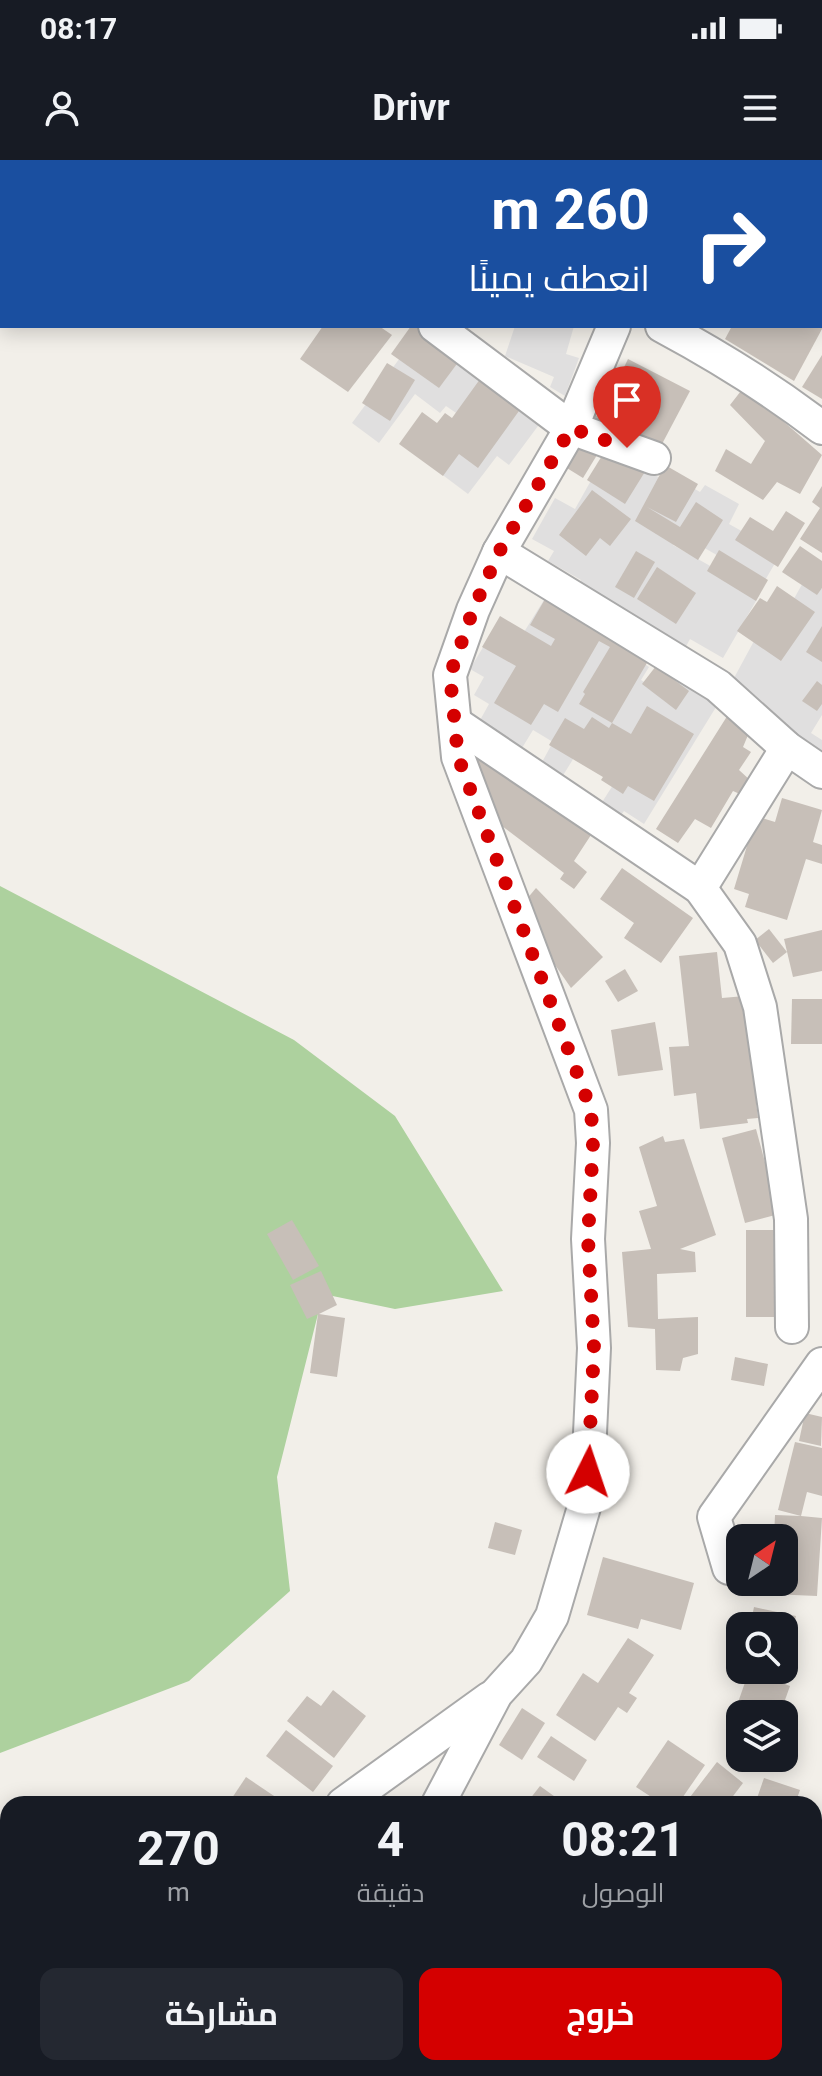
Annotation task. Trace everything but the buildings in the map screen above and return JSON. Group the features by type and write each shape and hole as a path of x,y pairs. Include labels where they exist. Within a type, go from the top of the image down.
{"street":[{"path":"438,328 571,428 654,458"},
{"path":"354,1796 496,1694 526,1661 552,1616 587,1497 594,1348 588,1239 593,1143 591,1110 458,757 450,675 473,610 499,552 571,428 613,328"},
{"path":"666,328 717,355 822,428"},
{"path":"499,552 718,686 787,748 822,772"},
{"path":"455,723 700,888 740,944 760,1007 791,1219 792,1327"},
{"path":"700,888 787,748"},
{"path":"726,1558 714,1517 822,1364"},
{"path":"442,1796 496,1694"}],"shaded area":[{"path":"422,328 541,422 509,465 497,456 468,494 428,464 462,417 446,406 440,413 415,394 379,443 352,423"},
{"path":"514,328 573,328 566,354 579,358 565,396 550,387 554,377 505,356"},
{"path":"602,461 644,469 660,478 664,471 700,492 705,485 739,504 729,524 781,553 764,582 680,534 673,545 760,594 723,658 690,639 683,652 575,591 581,580 548,561 554,551 532,539 555,498 575,509"},
{"path":"805,579 822,589 822,715 811,733 822,740 822,758 734,678 773,606 786,613"},
{"path":"547,595 649,667 641,680 662,693 676,672 721,699 644,824 624,811 616,822 597,810 615,782 575,756 562,777 541,764 553,742 533,730 522,748 479,722 489,704 474,695 484,677 470,669 488,639 511,653"}],"green space":[{"path":"0,886 294,1040 395,1116 503,1291 395,1309 323,1294 277,1477 290,1591 189,1681 0,1753"}],"route":[{"path":"588,1472 594,1348 588,1287 593,1143 591,1110 458,757 450,675 473,610 499,552 571,428 627,448"}]}
